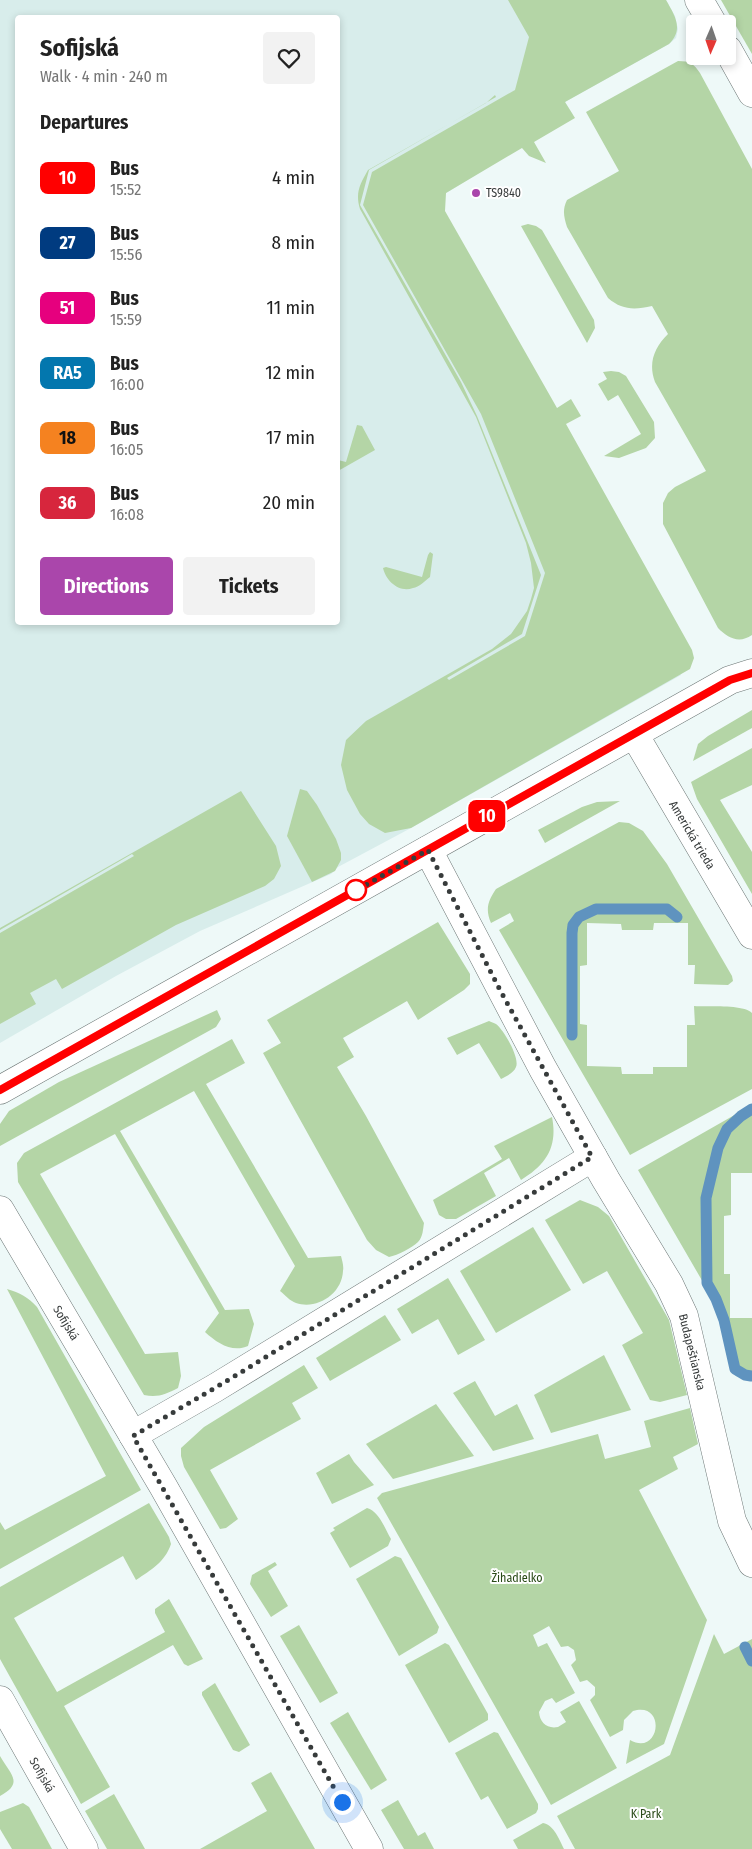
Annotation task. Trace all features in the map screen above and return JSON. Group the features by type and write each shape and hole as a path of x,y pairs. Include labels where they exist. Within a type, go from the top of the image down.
{"street":[{"path":"699,0 707,15"},
{"path":"736,64 752,93"},
{"path":"0,1090 634,734 741,677 752,660"},
{"name":"Americká trieda","path":"634,734 752,935"},
{"name":"Budapeštianska","path":"428,850 500,990 592,1157 669,1284 684,1316 732,1521 752,1563"},
{"path":"133,1436 592,1157"},
{"name":"Sofijská","path":"0,1210 133,1436 369,1849"},
{"name":"Sofijská","path":"0,1700 84,1849"}],"shaded area":[{"path":"0,0 666,0 675,16 678,29 676,38 669,44 565,102 573,115 417,211 681,675 411,828 338,867 331,874 200,931 116,976 0,1043"}],"green space":[{"path":"508,0 666,0 675,17 676,33 669,44 565,102 575,118 534,142 546,163 529,156 522,148 446,193 445,211 557,408 571,399 581,416 566,424 692,650 694,658 690,669 411,828 385,833 369,824 360,814 347,790 341,765 346,740 366,721 492,649 511,634 527,611 534,588 526,543 476,417 360,209 358,198 359,189 368,170 450,123 369,170 360,205 461,382 477,416 541,575 522,634 447,678 449,680 525,636 545,573 481,414 363,205 372,172 515,90 529,37"},
{"path":"721,0 752,0 752,54 736,26 736,15 730,15"},
{"path":"678,61 686,62 686,65 693,65 700,73 752,169 752,635 747,638 734,639 718,628 663,524 663,503 668,493 675,487 706,471 655,382 653,375 652,362 656,350 668,334 652,306 628,308 618,305 608,298 567,227 564,207 567,200 619,171 586,112"},
{"path":"528,224 542,230 594,320 595,328 587,343 521,226"},
{"path":"603,372 619,372 626,376 654,422 655,438 646,448 619,458 604,456 641,434 618,395 608,401 598,384 607,379"},
{"path":"357,425 362,426 375,450 340,470 340,460 346,462"},
{"path":"430,552 433,554 430,577 422,584 403,589 394,585 387,577 383,568 386,567 422,577"},
{"path":"752,710 752,728 693,761 698,744"},
{"path":"752,748 752,785 720,800 752,852 752,894 697,799 691,782"},
{"path":"300,789 307,791 317,805 336,839 341,853 341,860 335,871 312,882 287,836"},
{"path":"241,791 276,846 281,866 274,879 265,886 176,925 62,989 56,979 30,993 36,1004 0,1024 0,933 134,856 132,854 0,930 0,928"},
{"path":"620,801 545,843 538,830 582,807 597,802"},
{"path":"619,822 629,823 643,831 667,864 732,976 733,981 728,985 694,984 695,965 688,965 688,923 654,923 653,930 622,930 621,924 587,923 587,965 580,966 580,1024 587,1025 587,1066 621,1067 622,1074 653,1074 653,1067 687,1067 687,1025 695,1025 694,1006 733,1007 752,1013 752,1089 630,1155 499,930 514,921 510,913 491,923 488,909 489,901 496,889"},
{"path":"438,922 470,974 470,984 464,990 418,1020 407,1001 343,1038 354,1057 337,1067 424,1223 422,1235 418,1242 405,1251 389,1257 376,1250 367,1240 263,1053 281,1043 267,1020"},
{"path":"217,1010 221,1019 216,1027 0,1146 0,1124 9,1111 59,1082"},
{"path":"489,1021 496,1024 503,1032 516,1057 515,1069 501,1079 479,1043 457,1055 447,1038"},
{"path":"232,1039 245,1063 206,1084 308,1258 341,1256 343,1267 342,1279 338,1287 327,1298 312,1304 296,1303 280,1291 295,1266 194,1091 120,1131 225,1310 249,1309 254,1324 248,1346 231,1348 215,1340 205,1332 219,1313 115,1134 40,1174 145,1354 178,1352 181,1376 178,1388 162,1395 144,1395 18,1182 17,1163 24,1153"},
{"path":"752,1105 752,1173 731,1173 731,1215 724,1216 724,1274 730,1274 730,1318 752,1318 752,1381 736,1376 730,1368 720,1319 711,1296 638,1170"},
{"path":"552,1117 553,1137 551,1146 548,1154 537,1168 521,1180 509,1158 484,1173 496,1196 456,1219 446,1219 439,1215 433,1200 502,1159 494,1146"},
{"path":"580,1200 598,1207 609,1216 669,1320 687,1395 660,1402 650,1400 622,1345 643,1333 607,1271 583,1284 545,1220"},
{"path":"533,1227 571,1290 496,1333 460,1271"},
{"path":"448,1278 485,1340 458,1355 438,1319 412,1334 397,1309"},
{"path":"7,1289 23,1296 37,1307 141,1490 0,1569 0,1522 5,1530 106,1476"},
{"path":"385,1315 401,1340 330,1381 316,1358"},
{"path":"604,1355 631,1410 551,1433 534,1395"},
{"path":"304,1365 318,1388 292,1403 301,1419 210,1470 238,1519 226,1528 220,1529 184,1467 181,1448 204,1427"},
{"path":"475,1381 495,1416 517,1404 534,1439 493,1451 453,1393"},
{"path":"436,1404 474,1456 393,1479 366,1444"},
{"name":"Žihadielko","path":"690,1408 698,1444 673,1457 678,1469 639,1490 707,1620 664,1744 626,1764 630,1740 640,1743 648,1741 653,1736 656,1728 655,1720 651,1714 644,1710 633,1711 624,1720 623,1730 610,1737 590,1700 595,1695 595,1687 587,1680 580,1682 571,1665 576,1660 574,1650 568,1646 561,1647 549,1626 533,1635 538,1647 547,1643 575,1693 556,1703 552,1698 545,1701 539,1712 541,1719 547,1726 558,1727 566,1722 560,1712 579,1701 617,1768 551,1805 377,1498 382,1493 598,1434 605,1459 651,1447 644,1421"},
{"path":"349,1454 374,1485 332,1504 316,1473"},
{"path":"149,1503 169,1537 171,1544 165,1556 157,1565 136,1580 123,1556 14,1618 57,1692 165,1632 155,1613 155,1609 169,1599 203,1659 188,1666 184,1664 173,1645 64,1706 110,1787 81,1804 0,1659 0,1587"},
{"path":"367,1508 378,1516 391,1539 388,1546 350,1568 330,1533 335,1530 333,1528"},
{"path":"395,1556 401,1558 439,1627 437,1633 399,1656 356,1579"},
{"path":"275,1562 277,1565 268,1571 288,1606 271,1617 250,1584 252,1575"},
{"path":"299,1625 338,1693 320,1703 280,1636"},
{"name":"K Park","path":"714,1634 724,1654 752,1639 752,1849 575,1849 557,1816 670,1755"},
{"path":"445,1643 449,1645 488,1714 488,1720 449,1743 405,1665"},
{"path":"215,1683 250,1745 239,1752 233,1750 202,1695 202,1692"},
{"path":"348,1712 387,1780 371,1790 330,1723"},
{"path":"494,1732 498,1733 538,1804 536,1813 507,1829 488,1796 481,1800 455,1753"},
{"path":"0,1756 13,1778 13,1783 12,1787 0,1796"},
{"path":"271,1772 315,1849 200,1849 267,1811 251,1783"},
{"path":"114,1794 145,1849 107,1849 85,1811"},
{"path":"398,1800 418,1836 425,1832 434,1849 404,1849 381,1810"},
{"path":"23,1803 29,1807 52,1849 12,1849 0,1829 0,1812"},
{"path":"543,1823 553,1829 564,1849 518,1849 513,1840"}],"waterway":[{"path":"572,1035 572,933 573,925 579,917 596,909 667,909 677,917"},
{"path":"751,1376 735,1369 724,1320 707,1283 706,1198 718,1148 727,1129 752,1109"},
{"path":"745,1647 752,1661"}],"bus line":[{"name":"10","path":"0,1090 730,680 752,673"}],"place":[{"name":"TS9840","path":"476,193"}],"route":[{"path":"342,1802 133,1436 230,1379 592,1157 500,990 428,850 356,890"}]}
